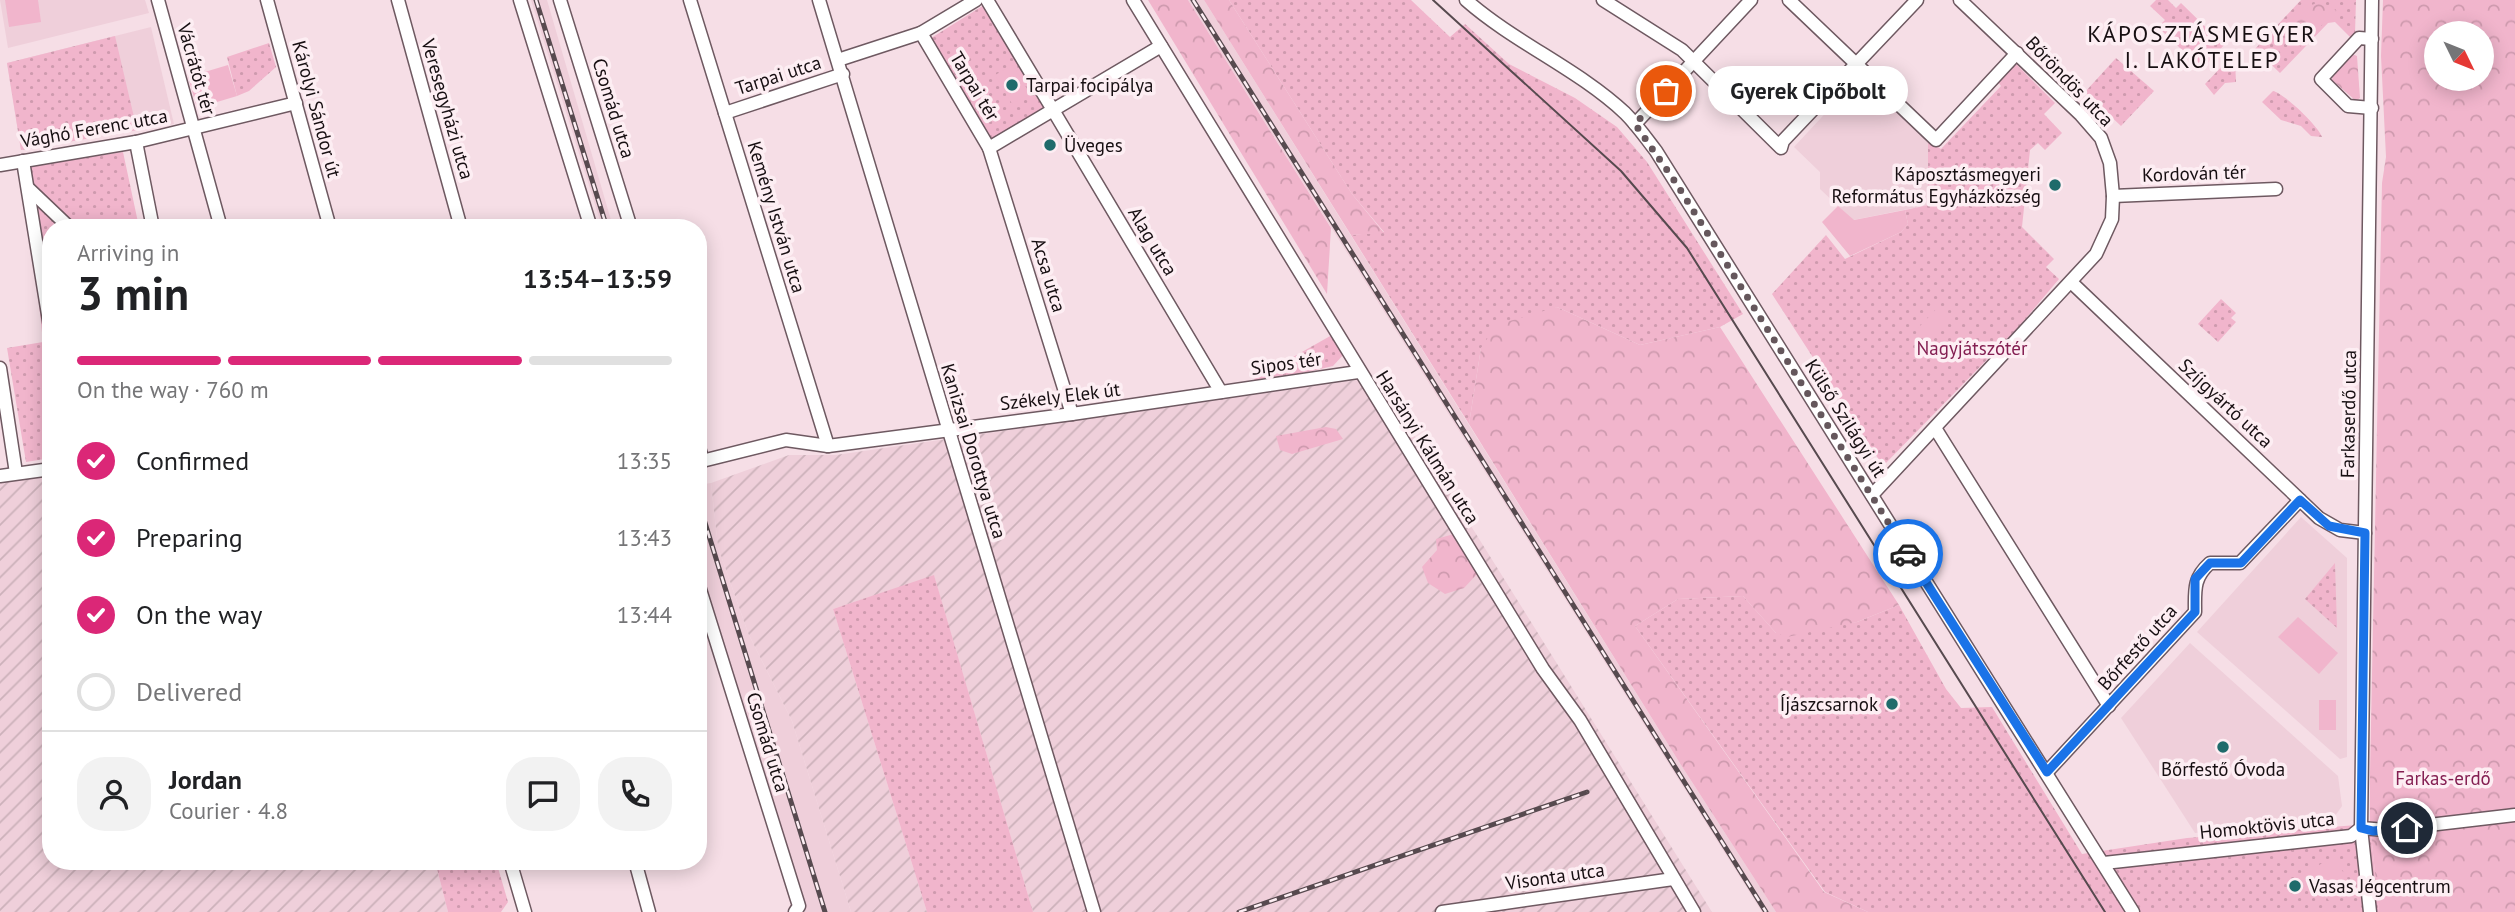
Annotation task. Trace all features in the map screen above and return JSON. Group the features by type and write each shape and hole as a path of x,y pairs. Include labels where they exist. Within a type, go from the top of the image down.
{"street":[{"name":"Vácrátót tér","path":"158,0 194,129 296,103"},
{"name":"Károlyi Sándor út","path":"267,0 328,219"},
{"name":"Veresegyházi utca","path":"398,0 459,219"},
{"path":"520,0 588,219"},
{"name":"Csomád utca","path":"560,0 628,219"},
{"name":"Kemény István utca","path":"690,0 828,446"},
{"name":"Kanizsai Dorottya utca","path":"819,0 1094,912"},
{"path":"921,33 976,0"},
{"path":"987,0 1053,110"},
{"name":"Harsányi Kálmán utca","path":"1133,0 1358,372 1543,669 1580,720 1694,912"},
{"name":"Külső Szilágyi út","path":"1466,0 1517,39 1606,97 1635,124 1662,162 2133,912"},
{"path":"1603,0 1682,50 1781,148 1783,141 1917,0"},
{"path":"1635,124 1751,0"},
{"path":"1789,0 1936,139 2017,53"},
{"name":"Bőröndös utca","path":"1872,495 2071,282 2103,244 2112,219 2110,163 2101,138 2058,92 1961,0"},
{"name":"Farkaserdő utca","path":"2371,912 2361,828 2372,0"},
{"name":"Tarpai utca","path":"838,60 921,33"},
{"name":"Tarpai tér","path":"921,33 989,148 1161,46"},
{"path":"2372,38 2359,38 2321,79 2348,106 2372,108"},
{"name":"Tarpai utca","path":"725,113 843,75"},
{"name":"Alag utca","path":"1053,110 1221,392"},
{"path":"194,129 219,219"},
{"name":"Vághó Ferenc utca","path":"0,165 136,142 194,129"},
{"path":"136,142 151,219"},
{"name":"Acsa utca","path":"989,148 1072,414"},
{"path":"23,162 42,273"},
{"path":"27,188 60,219"},
{"name":"Kordován tér","path":"2113,196 2276,189"},
{"name":"Szíjgyártó utca","path":"2071,282 2329,526 2365,533"},
{"path":"0,368 16,473"},
{"name":"Sipos tér","path":"1221,392 1358,372"},
{"name":"Székely Elek út","path":"707,460 786,440 828,446 1221,392"},
{"path":"1935,428 2109,706"},
{"path":"0,476 42,470"},
{"name":"Bőrfestő utca","path":"2047,772 2195,612 2195,579 2202,570 2210,563 2241,563 2300,500"},
{"name":"Csomád utca","path":"707,612 799,905 795,912"},
{"name":"Homoktövis utca","path":"2104,863 2351,836 2361,828 2386,830 2515,815"},
{"path":"513,870 525,912"},
{"path":"637,870 649,912"},
{"name":"Visonta utca","path":"1441,912 1673,879"}],"shaded area":[{"path":"0,0 145,0 149,13 8,48"},
{"path":"531,0 547,0 611,219 599,219"},
{"path":"1188,0 1204,0 1681,765 1776,912 1762,912"},
{"path":"151,27 174,124 21,150 7,63"},
{"path":"1861,75 1928,140 1928,205 1853,220 1820,189 1820,172 1794,147"},
{"path":"1378,377 1712,912 1033,912 934,576 833,609 927,912 851,912 792,721 748,633 718,547 711,483 789,455 836,455"},
{"path":"42,474 42,870 437,870 448,912 0,912 0,481"},
{"path":"711,483 718,547 748,633 792,721 851,912 805,912 802,905 707,595 707,484"},
{"path":"2301,517 2347,558 2347,757 2340,759 2197,632"},
{"name":"Bőrfestő Óvoda","path":"2190,643 2338,776 2342,806 2335,816 2195,833 2121,718"}],"green space":[{"path":"5,0 38,0 41,22 9,27"},
{"path":"1148,0 1188,0 1331,228 1327,294"},
{"path":"1204,0 1229,0 1352,194 1384,233 1351,235"},
{"path":"1229,0 1411,0 1450,37 1465,24 1509,64 1575,98 1617,127 1647,162 1743,314 1720,327 1640,345 1557,307 1481,348 1469,424 1351,235 1384,232 1352,194"},
{"path":"2156,0 2168,0 2176,8 2181,3 2224,45 2202,69 2158,27 2165,20 2150,6"},
{"path":"2301,0 2356,0 2355,34 2351,38 2335,22 2328,23 2280,73 2255,49"},
{"name":"Farkas-erdő","path":"2383,0 2515,0 2515,912 2379,912 2370,824 2370,773 2382,183 2386,157 2381,56"},
{"path":"2316,3 2332,6 2336,11 2334,17 2326,21 2298,49 2290,48 2279,34 2295,14"},
{"path":"984,5 1049,108 992,143 928,40"},
{"path":"115,36 137,130 21,150 7,63"},
{"path":"269,43 276,67 249,91 237,96 227,57"},
{"path":"2352,54 2357,56 2360,98 2356,101 2332,80 2333,74"},
{"path":"2116,58 2154,91 2121,126 2085,92"},
{"path":"2227,61 2235,61 2236,82 2225,83 2214,95 2205,84"},
{"name":"Nagyjátszótér","path":"2014,62 2055,103 2044,114 2062,133 2045,150 2038,143 2030,150 2022,227 2054,259 2046,267 2059,279 2016,330 1883,466 1772,294 1826,235 1845,259 1901,232 1908,224 1905,210 1928,205 1928,141 1941,149 2001,86 1997,81"},
{"path":"228,65 237,96 197,108 188,77"},
{"name":"Tarpai focipálya","path":"1013,65 1030,94 1012,104 995,75"},
{"path":"2273,91 2301,111 2322,137 2311,136 2301,126 2281,120 2262,102"},
{"path":"123,152 137,219 42,219 42,332 37,285 17,168"},
{"path":"1838,206 1854,220 1905,210 1908,224 1901,232 1850,256 1822,222"},
{"path":"2221,299 2236,313 2231,318 2236,322 2218,342 2198,324"},
{"path":"1939,306 1952,319 1932,341 1918,328"},
{"path":"1557,307 1640,345 1720,327 1899,605 1857,622 1787,637 1776,633 1743,596 1678,599 1635,626 1824,892 1868,912 1776,912 1681,765 1469,424 1481,348 1496,325"},
{"path":"1332,335 1344,354 1333,366 1256,384 1254,379"},
{"path":"42,342 42,459 26,462 7,348"},
{"path":"1326,427 1336,429 1343,439 1292,454 1280,450 1276,436"},
{"path":"1454,534 1479,572 1464,588 1445,594 1428,583 1422,567 1437,550 1436,539"},
{"path":"2335,563 2337,628 2305,599"},
{"path":"934,575 1033,912 927,912 833,609"},
{"path":"1743,596 1776,633 1857,622 1899,605 1946,689 1961,708 1992,707 2082,854 2187,838 2370,824 2379,912 1868,912 1825,892 1635,626 1678,599"},
{"path":"2298,617 2338,653 2319,674 2278,637"},
{"path":"2319,700 2336,700 2336,730 2319,730"},
{"path":"2333,856 2352,886 2329,901 2310,871"},
{"path":"437,870 499,870 508,902 501,912 448,912"}],"tram line":[{"path":"1433,0 1621,171 1687,248 2105,912"}],"railway":[{"path":"536,0 604,219"},
{"path":"1193,0 1766,912"},
{"path":"707,529 825,912"},
{"path":"1239,912 1587,792"}],"way so far":[{"path":"1666,91 1635,124 1656,151 1908,554"}],"place":[{"name":"Tarpai focipálya","path":"1012,85"},
{"name":"Gyerek Cipőbolt","path":"1666,91"},
{"name":"Üveges","path":"1050,145"},
{"name":"Káposztásmegyeri Református Egyházközség","path":"2055,185"},
{"name":"Íjászcsarnok","path":"1892,704"},
{"name":"Bőrfestő Óvoda","path":"2223,747"},
{"name":"Vasas Jégcentrum","path":"2295,886"}],"district":[{"name":"KÁPOSZTÁSMEGYER I. LAKÓTELEP","path":"2202,46"}],"route":[{"path":"1908,554 2047,772 2195,612 2195,579 2210,563 2241,563 2300,500 2329,526 2365,533 2361,828 2373,831 2407,828"}]}
